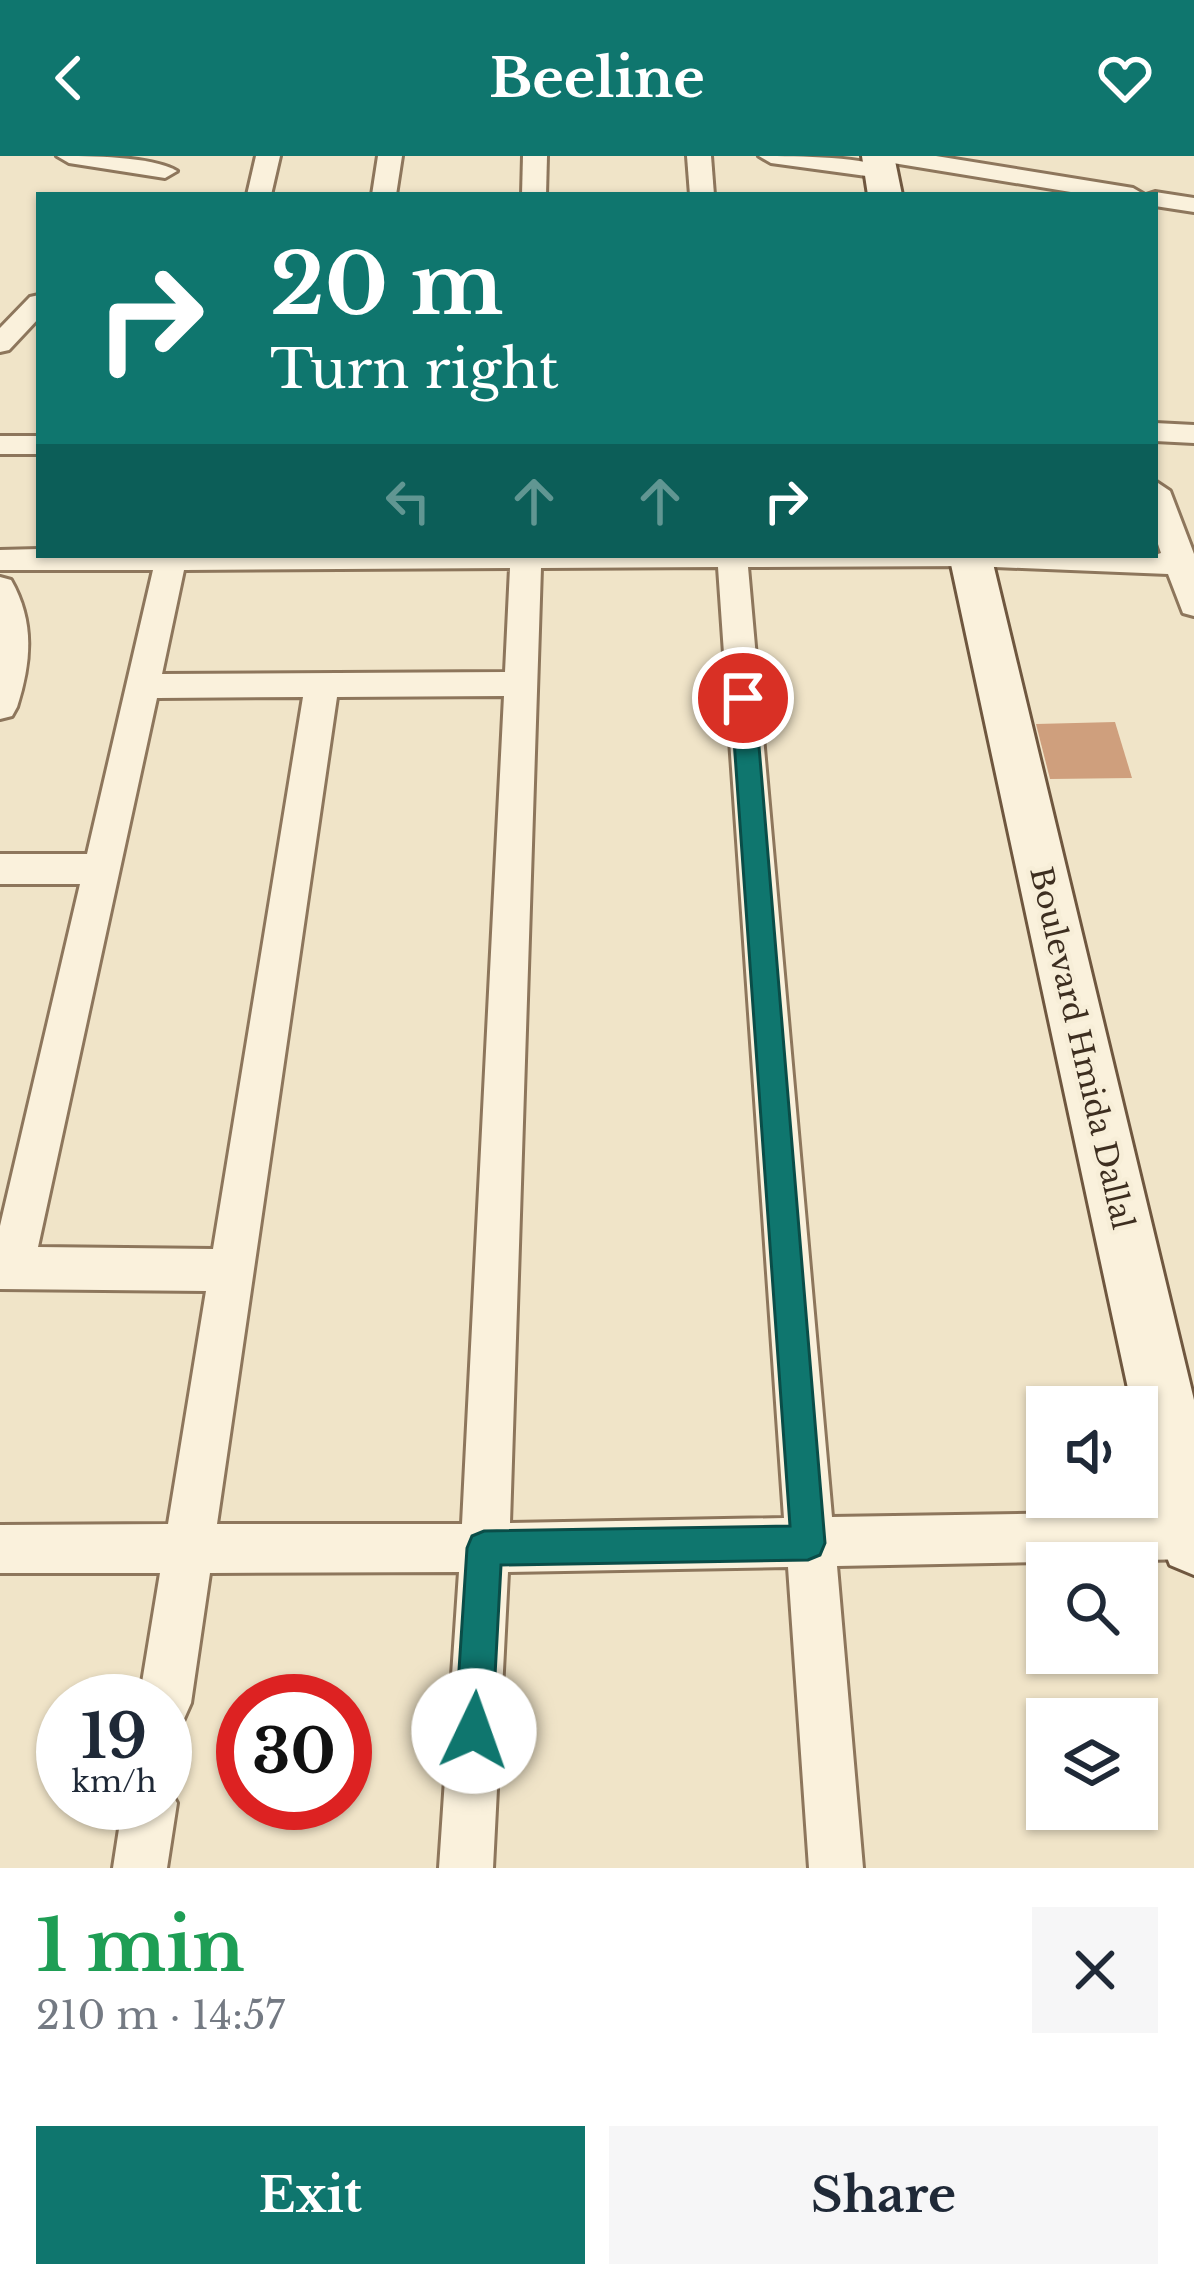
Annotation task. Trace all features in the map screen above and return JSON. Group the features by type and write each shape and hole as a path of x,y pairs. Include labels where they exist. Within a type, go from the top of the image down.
{"street":[{"path":"69,156 172,163"},
{"path":"260,192 268,156"},
{"path":"384,192 390,156"},
{"path":"534,192 535,156"},
{"path":"699,156 702,192"},
{"path":"771,156 1098,192"},
{"path":"145,192 172,163"},
{"path":"1158,199 1194,205"},
{"path":"0,344 36,306"},
{"path":"0,344 36,342"},
{"path":"1158,432 1194,434"},
{"path":"0,445 36,445"},
{"path":"1158,497 1187,565 1194,604"},
{"path":"0,560 115,558"},
{"path":"172,558 6,1268 232,1270"},
{"path":"466,1868 526,558"},
{"path":"732,558 836,1868"},
{"name":"Boulevard Hmida Dallal","path":"970,558 1194,1537"},
{"path":"1018,558 1187,565"},
{"path":"0,588 11,609 14,667 0,707"},
{"path":"169,1674 322,684"},
{"path":"143,686 521,685"},
{"path":"0,869 100,869"},
{"path":"0,1549 188,1551 1194,1537"},
{"path":"140,1868 146,1830"}],"building":[{"path":"1115,722 1132,778 1050,779 1036,724"}],"route":[{"path":"474,1731 484,1548 808,1543 743,698"}]}
